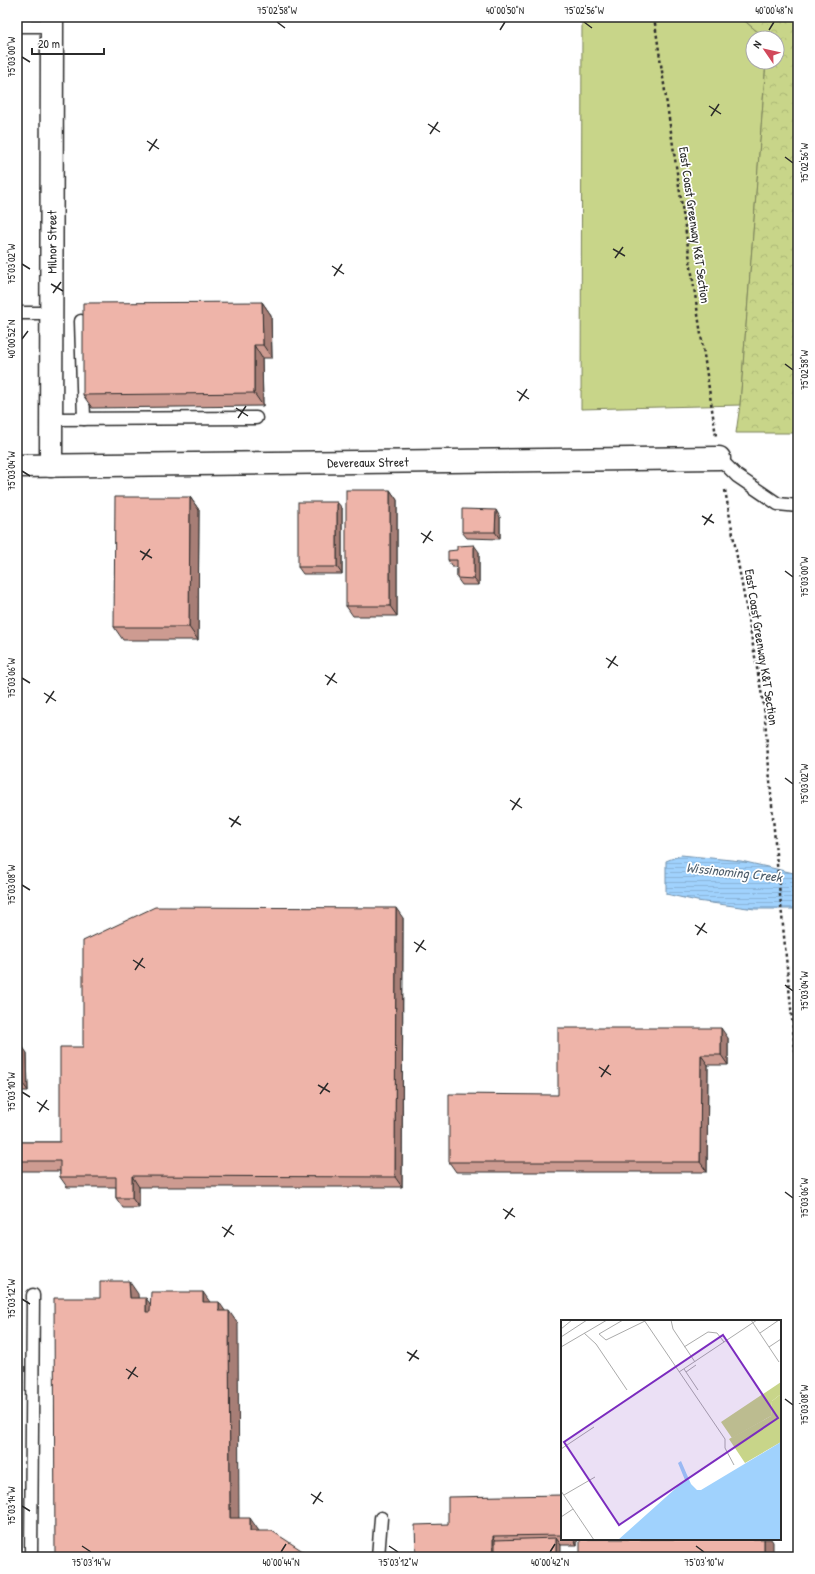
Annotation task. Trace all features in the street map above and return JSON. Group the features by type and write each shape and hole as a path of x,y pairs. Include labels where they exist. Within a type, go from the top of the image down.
{"street":[{"name":"Milnor Street","path":"50,466 52,22"},
{"name":"Devereaux Street","path":"17,466 719,458"}],"lane":[{"path":"17,26 52,22"},
{"path":"17,313 51,313"},
{"path":"81,321 84,419"},
{"path":"51,419 256,418"},
{"path":"719,458 737,476 778,504 798,506"},
{"path":"31,1557 33,1295"},
{"path":"378,1557 381,1518"}],"path":[{"name":"East Coast Greenway K&T Section","path":"654,17 716,435"},
{"name":"East Coast Greenway K&T Section","path":"725,491 764,707 776,854 798,1080"}],"green space":[{"path":"582,17 740,17 755,30 745,30 745,70 765,70 740,405 581,409"},
{"path":"740,17 798,17 798,433 736,433 740,405 765,70 785,70 785,30 755,30"}],"water":[{"name":"Wissinoming Creek","path":"681,855 741,861 798,874 798,909 755,909 697,901 666,894 666,861"}],"building":[{"path":"262,302 263,345 254,345 254,393 83,395 83,303"},
{"path":"346,490 390,490 390,606 346,606"},
{"path":"115,497 190,497 189,627 114,627"},
{"path":"298,502 337,502 337,567 298,567"},
{"path":"462,509 496,510 495,532 462,532"},
{"path":"474,545 474,579 457,578 457,560 448,560 448,551 457,550 457,546"},
{"path":"155,907 396,908 395,1177 132,1176 132,1198 116,1198 116,1177 60,1177 60,1161 17,1161 17,1142 60,1142 60,1047 83,1047 83,941"},
{"path":"558,1028 721,1028 721,1055 701,1055 700,1162 449,1162 449,1094 558,1095"},
{"path":"17,1043 20,1043 21,1081 17,1081"},
{"path":"100,1281 129,1281 130,1298 146,1298 146,1312 150,1312 151,1292 203,1292 203,1302 219,1302 219,1311 229,1311 230,1518 250,1518 250,1531 272,1531 312,1557 55,1557 54,1298 100,1298"},
{"path":"561,1495 561,1535 493,1536 493,1557 416,1557 415,1525 448,1524 448,1497"},
{"path":"556,1538 556,1557 495,1557 495,1540"},
{"path":"580,1540 764,1540 764,1557 580,1557"}]}
